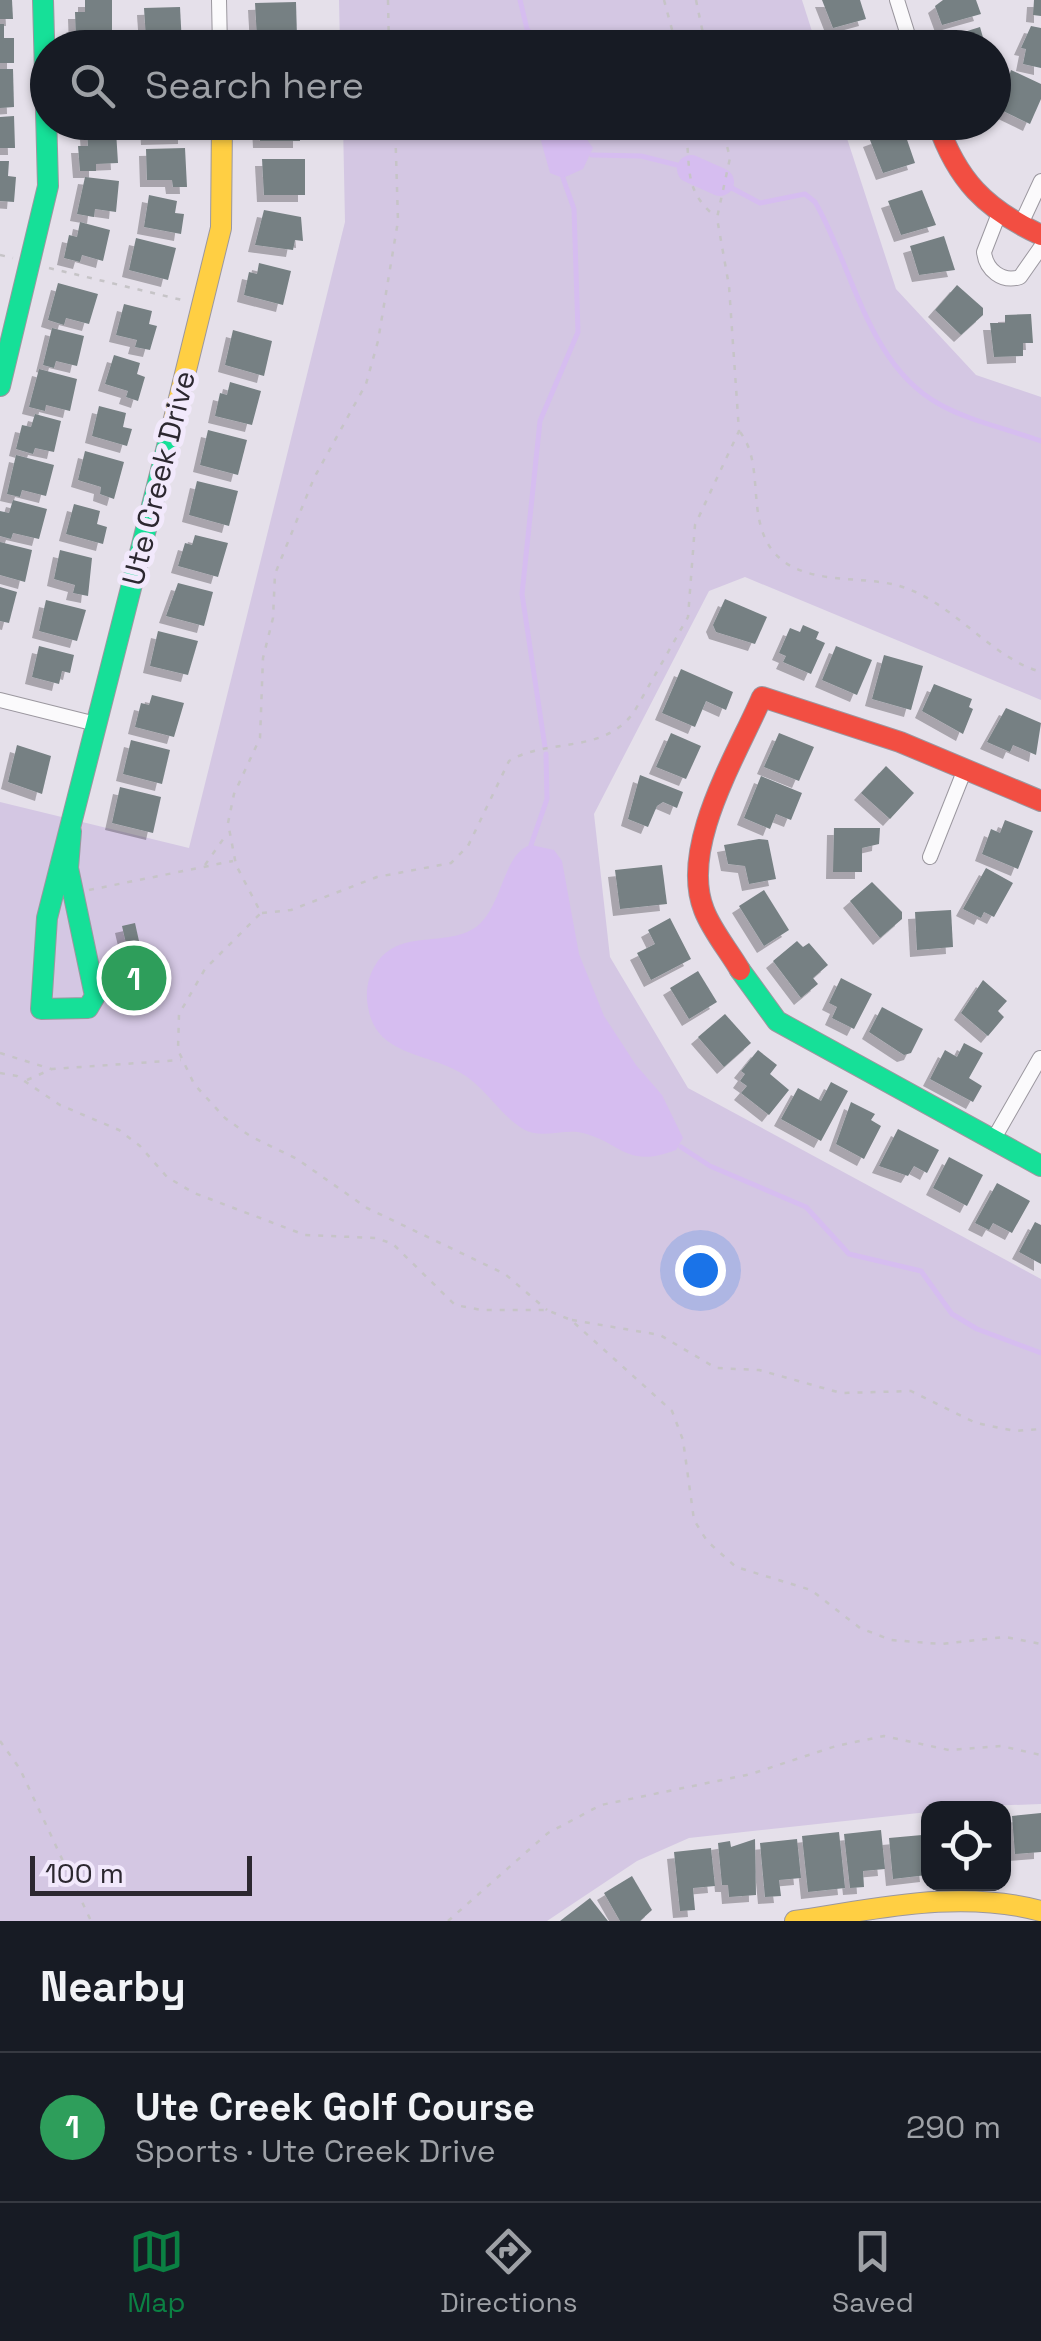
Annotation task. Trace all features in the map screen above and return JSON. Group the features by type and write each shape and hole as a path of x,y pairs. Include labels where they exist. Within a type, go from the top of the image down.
{"street":[{"path":"44,0 45,30"},
{"path":"219,0 220,30"},
{"path":"897,0 906,30"},
{"path":"0,386 48,186 47,140"},
{"name":"Ute Creek Drive","path":"71,831 68,868 94,1001 74,1012 41,1009 37,958 221,228 222,140"},
{"path":"944,140 962,182 998,216 1041,235"},
{"path":"1020,226 1041,180"},
{"path":"998,216 984,252 994,273 1007,279 1020,278 1041,247"},
{"path":"1041,800 900,742 762,697 701,838 697,877 704,910 757,998 777,1020 1041,1166"},
{"path":"0,700 96,724"},
{"path":"930,857 965,769"},
{"path":"993,1140 1040,1058"},
{"path":"795,1921 894,1915 971,1900 1019,1903 1041,1912"}],"path":[{"path":"388,0 389,30"},
{"path":"664,0 672,30"},
{"path":"696,0 702,30"},
{"path":"261,913 234,860 228,832 234,794 260,738 263,658 272,618 274,574 314,478 366,384 378,341 398,221 396,140"},
{"path":"686,140 692,191 717,218"},
{"path":"725,140 730,165 717,218 732,308 740,431 748,446 760,524 777,556 813,574 907,590 961,618 1014,659 1041,672"},
{"path":"0,255 17,259"},
{"path":"41,266 189,300"},
{"path":"740,431 698,516 688,617 628,720 590,742 509,760 468,846 452,863 377,877 291,910 261,913 194,985 176,1021 181,1060 204,1096 244,1132 296,1159 353,1201 505,1274 548,1310 571,1320 660,1335 716,1368 759,1370 841,1393 911,1391 976,1423 1015,1432 1041,1429"},
{"path":"204,866 228,832"},
{"path":"75,892 234,860"},
{"path":"0,1053 52,1069"},
{"path":"26,1081 52,1069 181,1060"},
{"path":"0,1073 26,1081 60,1106 119,1130 140,1146 167,1177 194,1193 236,1205 298,1234 376,1238 392,1244 455,1305 482,1310 548,1310"},
{"path":"571,1320 672,1410 684,1440 694,1520 707,1541 736,1567 811,1590 860,1628 892,1640 929,1644 1004,1637 1041,1644"},
{"path":"448,1921 548,1832 601,1805 751,1774 836,1746 884,1736 942,1749 1002,1746 1041,1754"},
{"path":"0,1741 20,1769 91,1921"}],"shaded area":[{"path":"339,0 802,0 812,30 340,30"},
{"path":"343,140 848,140 896,289 976,375 1041,397 1041,700 745,577 709,591 594,814 610,957 688,1088 1041,1279 1041,1804 921,1801 921,1813 689,1838 637,1861 547,1921 0,1921 0,802 189,848 345,222"},
{"path":"541,140 587,140 593,148 583,169 563,178 550,173"},
{"path":"531,845 554,850 562,861 579,954 604,1016 636,1065 662,1095 683,1138 676,1150 635,1156 583,1133 530,1132 514,1123 470,1079 392,1044 373,1023 367,1001 368,984 373,969 386,953 409,942 473,929 491,909 514,859"}],"building":[{"path":"0,0 12,0 13,19 0,19"},
{"path":"85,0 112,0 112,30 76,30 75,12 85,12"},
{"path":"822,0 860,0 866,19 833,28"},
{"path":"943,0 976,0 981,14 942,25 935,6"},
{"path":"1034,0 1041,0 1041,16 1033,15"},
{"path":"296,2 297,30 257,30 255,3"},
{"path":"180,7 181,30 145,30 144,8"},
{"path":"0,24 4,24 4,38 14,38 14,63 0,63"},
{"path":"1031,26 1041,28 1041,68 1023,64 1026,49 1021,48"},
{"path":"0,69 13,69 14,107 0,108"},
{"path":"1011,70 1041,84 1041,99 1030,124 1011,115"},
{"path":"14,116 15,148 0,148 0,117"},
{"path":"88,140 117,140 118,163 96,164 96,171 80,171 78,146 88,146"},
{"path":"870,140 907,140 915,163 883,173"},
{"path":"185,148 187,187 173,187 172,180 147,180 146,149"},
{"path":"262,159 305,159 305,195 264,195"},
{"path":"0,161 9,161 8,176 16,177 14,202 0,201"},
{"path":"85,177 119,181 116,212 95,209 94,217 77,214"},
{"path":"922,190 936,225 901,235 888,201"},
{"path":"149,195 177,201 175,213 184,214 181,234 144,227"},
{"path":"264,210 301,217 303,241 295,240 293,250 255,245"},
{"path":"80,222 110,230 103,261 82,255 80,262 64,258 69,235 77,237"},
{"path":"944,236 955,270 919,275 910,246"},
{"path":"136,238 176,248 168,280 129,270"},
{"path":"259,263 291,271 283,305 244,295 249,272 257,274"},
{"path":"58,283 98,294 89,324 66,318 64,325 48,320"},
{"path":"957,285 983,308 983,315 961,335 935,310"},
{"path":"124,304 152,311 149,324 157,326 150,350 135,347 137,340 116,335"},
{"path":"1031,314 1033,343 1023,343 1023,356 994,357 990,323 1005,323 1005,315"},
{"path":"52,328 84,336 77,366 56,361 54,368 43,365"},
{"path":"233,330 272,341 264,376 225,365"},
{"path":"114,355 140,363 137,374 145,377 138,401 126,397 128,391 105,384"},
{"path":"39,369 77,379 70,411 46,405 45,411 29,407"},
{"path":"230,382 261,391 252,425 215,416 220,393 227,395"},
{"path":"99,406 126,413 123,427 132,429 127,446 92,436"},
{"path":"35,414 61,421 54,452 35,448 33,454 16,449 22,425 31,427"},
{"path":"208,430 247,440 238,475 200,465"},
{"path":"85,451 124,462 114,499 100,494 101,487 78,480"},
{"path":"16,455 54,465 46,496 22,490 20,497 7,494"},
{"path":"197,481 238,491 229,526 189,515"},
{"path":"13,500 47,509 39,539 13,533 11,539 0,536 0,511 9,513"},
{"path":"74,504 100,511 97,524 107,527 103,544 66,534"},
{"path":"195,535 228,543 218,577 178,566 185,543 192,545"},
{"path":"0,542 32,550 25,582 0,575"},
{"path":"60,550 92,558 88,596 73,593 75,585 54,579"},
{"path":"178,583 213,592 204,626 166,616"},
{"path":"0,587 17,592 9,623 0,621"},
{"path":"725,599 767,617 755,644 716,632 713,625"},
{"path":"46,600 86,610 77,641 39,631"},
{"path":"803,625 819,632 816,639 825,643 811,674 783,662 786,656 779,653 790,628 800,632"},
{"path":"158,631 198,641 188,675 150,666"},
{"path":"39,646 74,655 70,673 62,671 59,684 32,677"},
{"path":"836,646 872,660 857,695 822,680"},
{"path":"884,655 923,666 911,710 872,699"},
{"path":"681,669 733,692 726,710 706,701 695,727 662,713"},
{"path":"934,684 972,699 969,707 973,709 963,734 922,711"},
{"path":"152,695 184,703 174,737 135,727 141,703 149,705"},
{"path":"1006,708 1041,723 1036,755 1013,745 1010,752 987,742"},
{"path":"671,733 701,746 686,779 656,767"},
{"path":"779,733 814,747 799,781 764,767"},
{"path":"131,740 170,750 162,784 123,774"},
{"path":"17,745 51,756 42,794 8,782"},
{"path":"886,766 914,793 890,819 861,793"},
{"path":"640,775 683,792 677,808 663,802 657,806 648,827 628,819"},
{"path":"761,776 802,793 791,820 776,814 770,829 744,818"},
{"path":"120,787 161,797 153,833 112,823"},
{"path":"1005,820 1033,831 1018,869 982,854 991,829 1000,833"},
{"path":"834,828 880,828 879,844 862,848 862,872 833,872"},
{"path":"768,840 776,879 749,884 745,866 728,864 724,845"},
{"path":"662,865 667,904 620,909 615,870"},
{"path":"986,868 1013,883 994,917 984,912 981,918 963,909"},
{"path":"872,882 902,912 902,919 880,938 850,901"},
{"path":"764,890 789,930 764,946 739,906"},
{"path":"951,910 953,947 917,950 915,912"},
{"path":"670,918 691,959 651,980 637,953 655,944 648,930"},
{"path":"135,923 141,950 128,952 122,926"},
{"path":"797,941 803,947 809,943 828,965 813,978 818,984 801,998 773,961"},
{"path":"149,957 157,996 120,1002 111,964"},
{"path":"698,971 717,1002 689,1019 670,988"},
{"path":"841,978 872,994 854,1029 832,1018 837,1007 829,1003"},
{"path":"983,980 1007,1001 998,1011 1004,1017 988,1036 961,1013"},
{"path":"882,1007 923,1029 911,1053 904,1055 869,1032"},
{"path":"725,1014 751,1043 724,1067 698,1037"},
{"path":"964,1043 983,1053 969,1078 982,1086 973,1102 930,1079 945,1050 957,1057"},
{"path":"758,1050 777,1065 770,1074 789,1090 769,1115 741,1093 747,1086 740,1081 745,1074 741,1071"},
{"path":"831,1082 848,1091 821,1141 781,1119 798,1088 821,1101"},
{"path":"851,1102 875,1114 871,1120 881,1126 864,1159 836,1144"},
{"path":"898,1129 939,1150 927,1173 914,1166 908,1176 879,1166"},
{"path":"949,1157 983,1175 967,1206 933,1188"},
{"path":"997,1183 1030,1201 1012,1233 993,1223 989,1230 975,1223"},
{"path":"1035,1222 1041,1225 1041,1264 1019,1252"},
{"path":"1041,1813 1041,1852 1015,1854 1012,1816"},
{"path":"881,1830 885,1869 863,1871 864,1887 850,1888 844,1834"},
{"path":"839,1832 845,1888 808,1892 802,1836"},
{"path":"921,1835 921,1876 893,1879 889,1838"},
{"path":"755,1839 756,1895 729,1897 728,1885 722,1885 718,1843 730,1841 731,1847"},
{"path":"797,1839 801,1878 779,1880 781,1896 765,1897 760,1843"},
{"path":"711,1848 715,1886 693,1888 695,1910 680,1911 674,1852"},
{"path":"632,1876 652,1910 640,1921 620,1921 604,1893"},
{"path":"590,1898 608,1921 560,1921"}],"waterway":[{"path":"520,0 528,30"},
{"path":"592,155 641,156 685,167"},
{"path":"691,169 720,182"},
{"path":"545,747 522,594 540,421 578,332 574,209 563,178"},
{"path":"728,186 760,203 805,194 815,202 878,340 915,387 951,410 1041,441"},
{"path":"531,845 547,799 546,754"},
{"path":"681,1147 710,1166 806,1207 849,1254 921,1271 952,1314 977,1329 1041,1353"}],"traffic: fast":[{"path":"43,0 44,30"},
{"path":"0,386 48,186 47,140"},
{"path":"71,831 68,868 95,996 88,1008 41,1009 47,918 173,423"},
{"path":"740,970 777,1021 1041,1166"}],"traffic: slow":[{"path":"173,423 221,228 222,140"},
{"path":"795,1921 949,1901 1041,1911"}],"traffic: jam":[{"path":"944,140 964,176 989,203 1041,235"},
{"path":"740,970 704,910 698,885 699,858 714,802 762,697 900,742 1041,801"}],"place":[{"name":"Ute Creek Golf Course","path":"134,978"}]}
